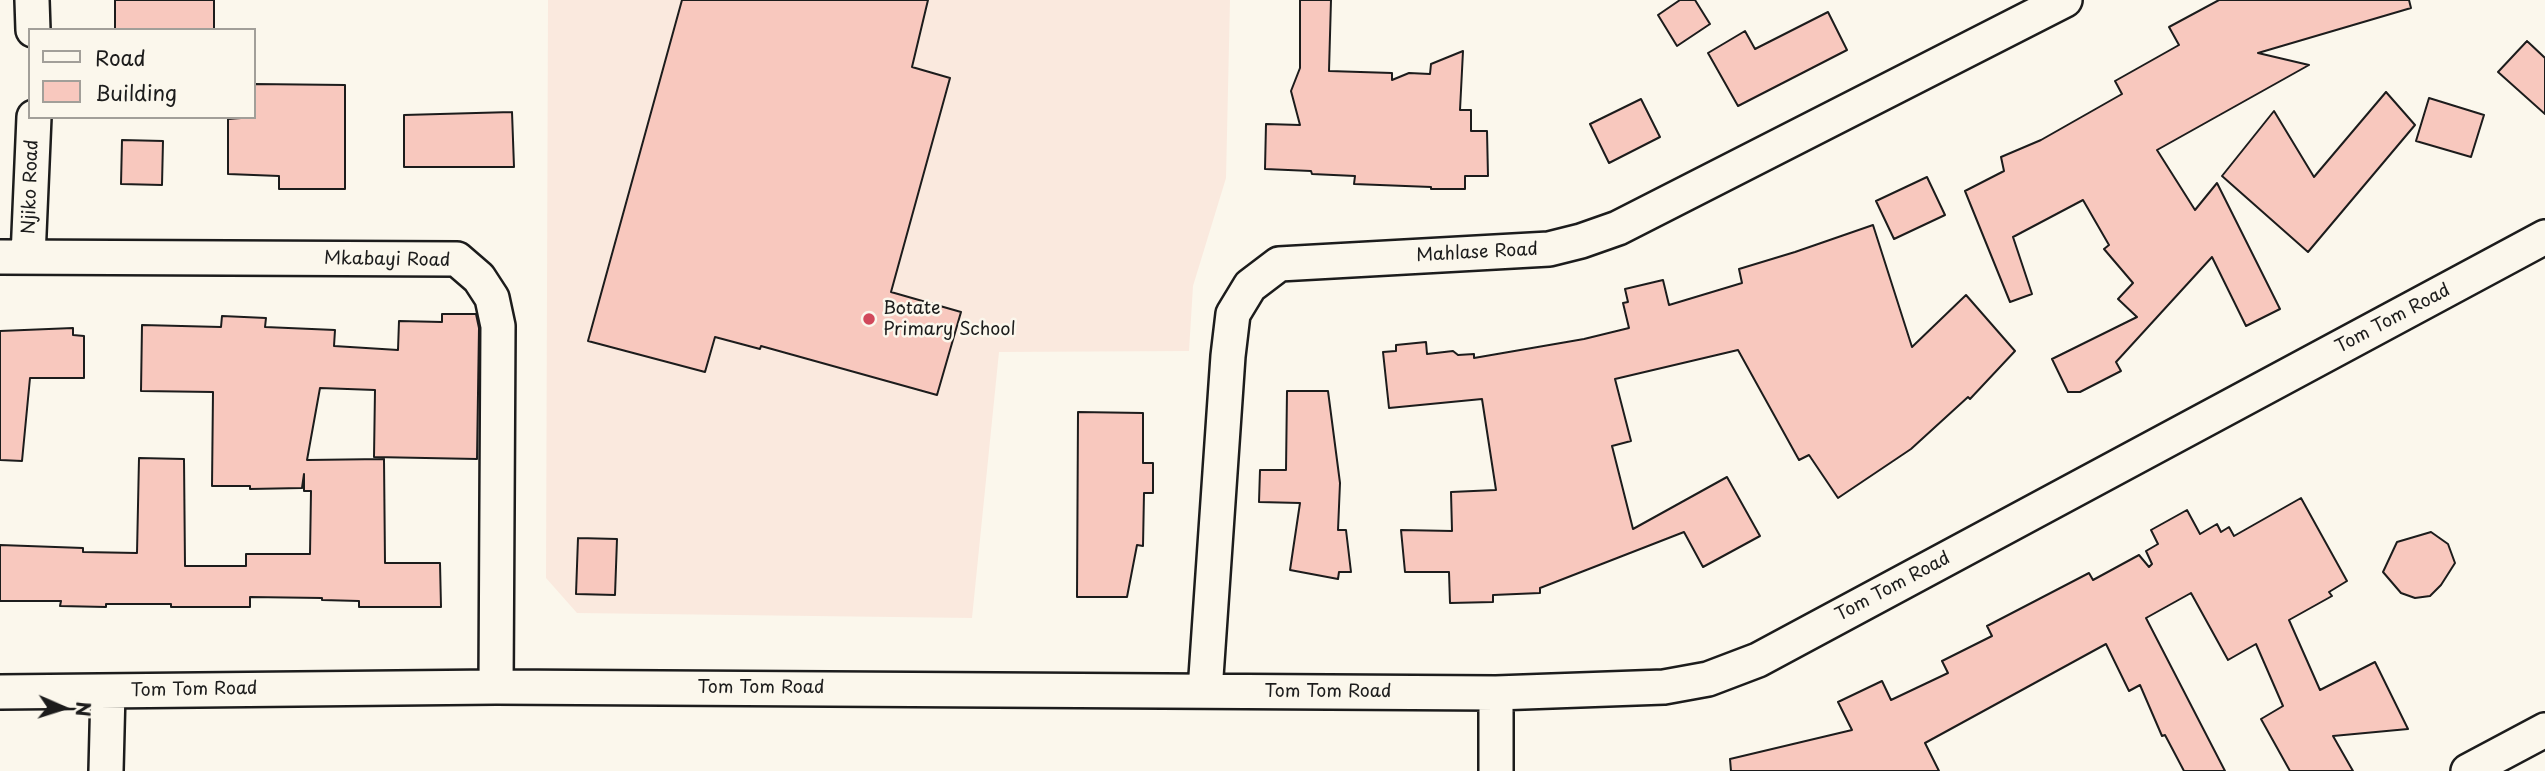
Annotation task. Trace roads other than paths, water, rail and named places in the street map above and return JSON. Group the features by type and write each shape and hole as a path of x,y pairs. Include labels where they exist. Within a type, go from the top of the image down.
{"street":[{"path":"32,0 33,28"},
{"name":"Mahlase Road","path":"1205,691 1228,356 1233,314 1250,286 1279,264 1549,249 1581,242 1618,228 2065,0"},
{"name":"Njiko Road","path":"14,257 34,119"},
{"name":"Tom Tom Road","path":"0,692 496,687 1496,693 1664,687 1708,679 1758,660 2545,237"},
{"name":"Mkabayi Road","path":"14,257 457,259 479,278 492,298 498,326 496,687"},
{"path":"106,771 108,691"},
{"path":"1496,693 1496,771"},
{"path":"2468,771 2545,730"}],"place":[{"name":"Botate Primary School","path":"869,319"}]}
